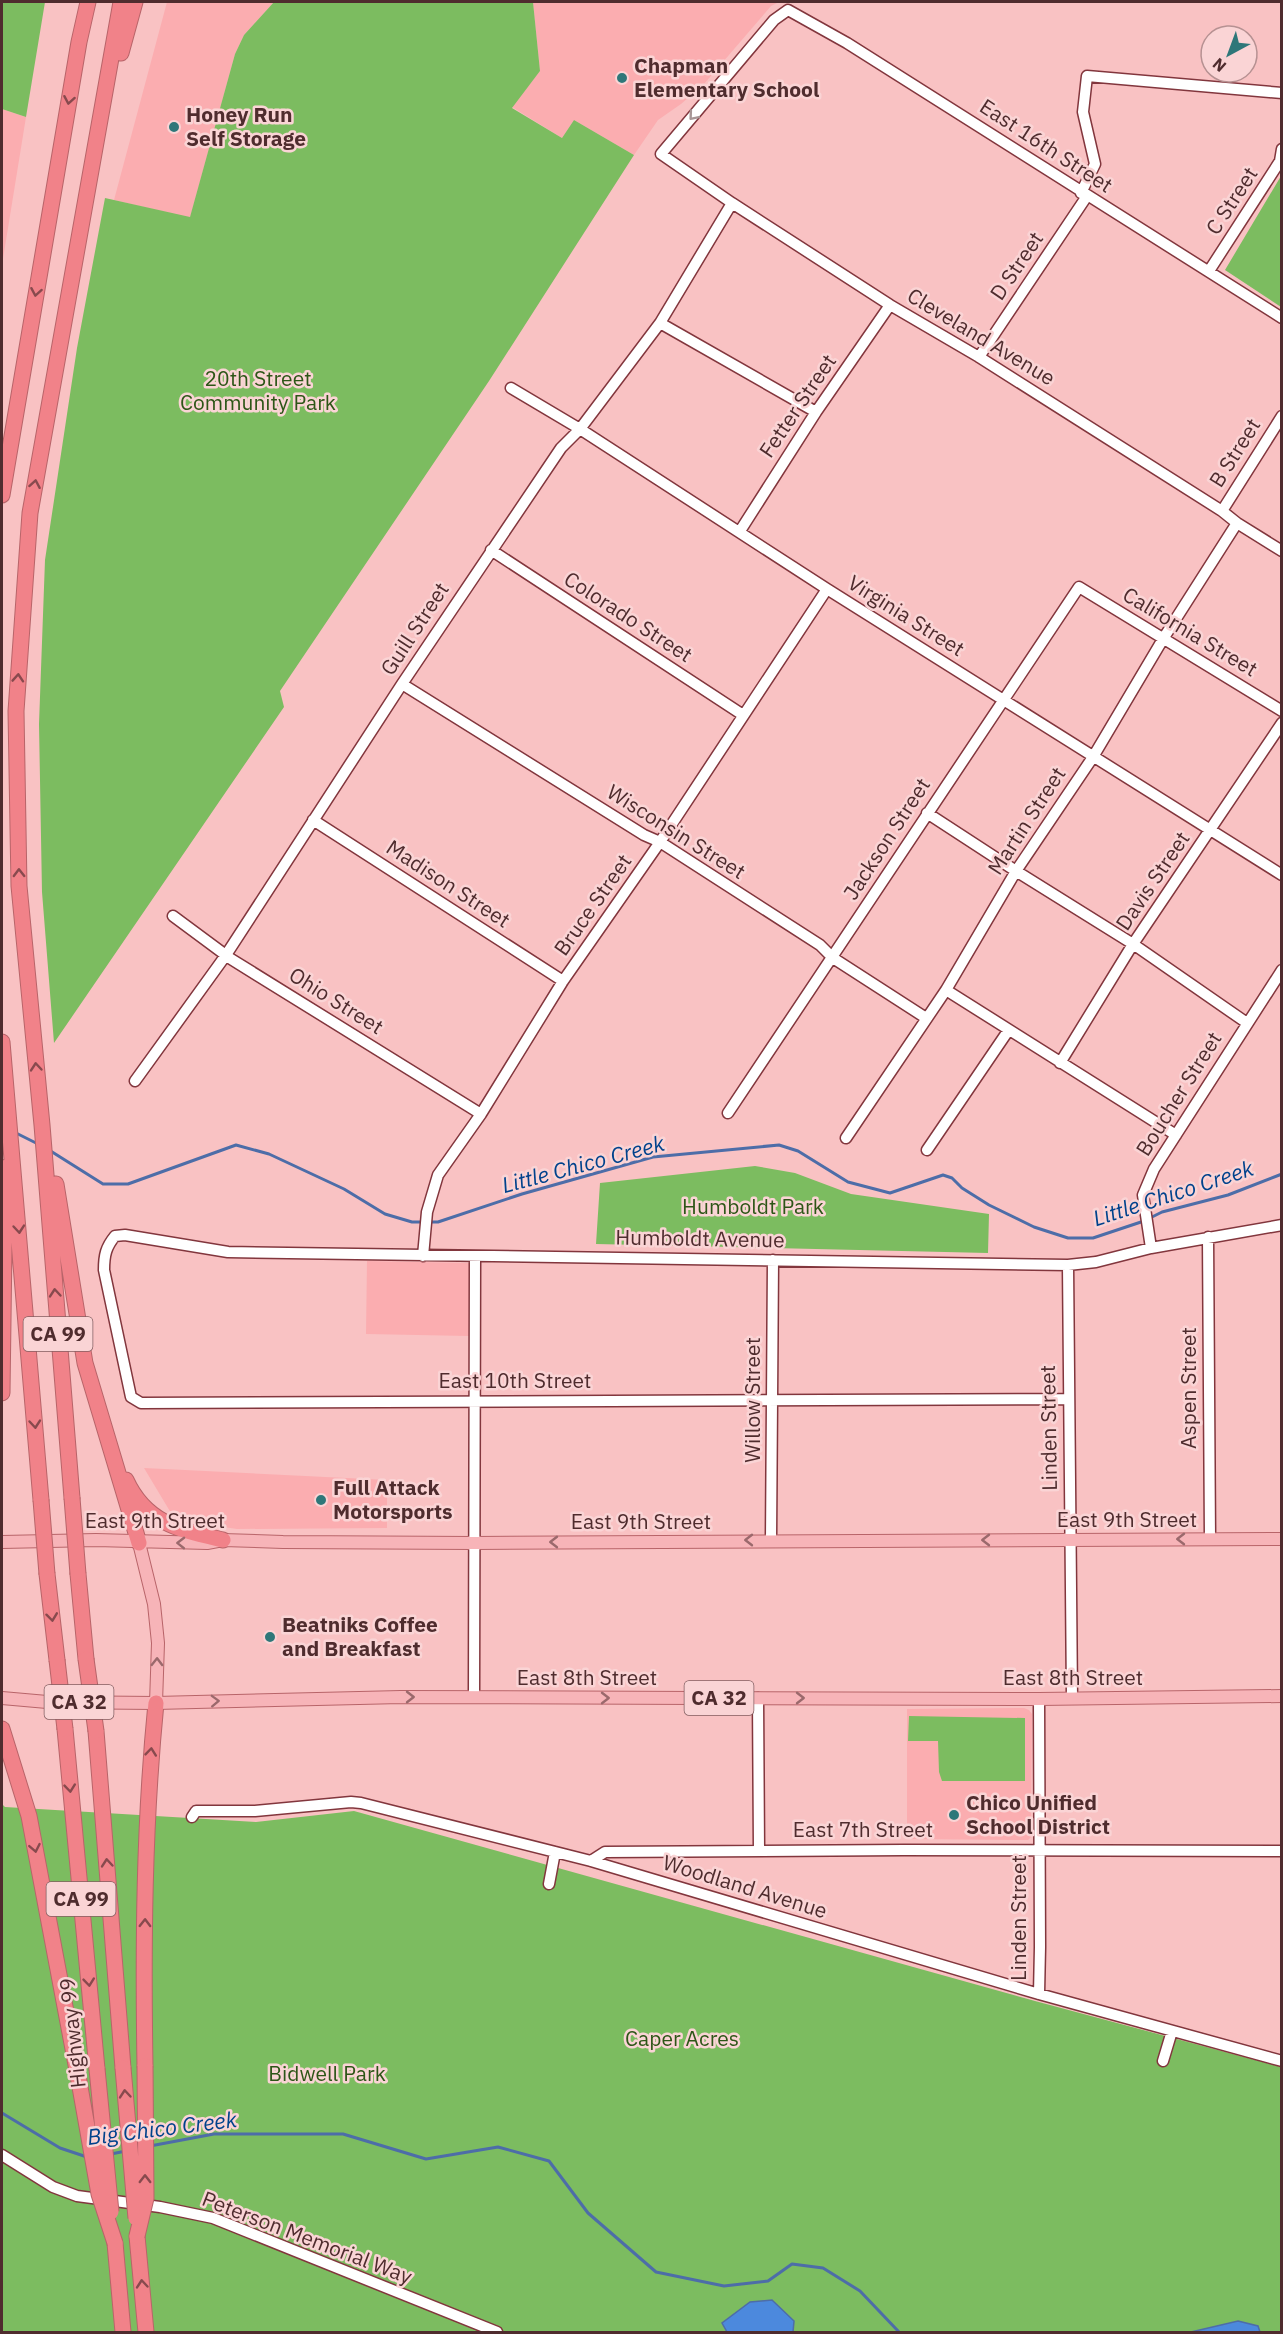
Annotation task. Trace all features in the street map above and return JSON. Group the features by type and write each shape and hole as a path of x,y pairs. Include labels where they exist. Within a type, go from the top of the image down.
{"highway":[{"path":"79,42 81,2"},
{"path":"2,495 79,42 88,2"},
{"name":"CA 99","path":"121,2 30,513 16,711 19,886 42,1125 50,1173 78,1574 96,1731 146,2332"},
{"path":"106,89 121,54 135,2"},
{"name":"CA 99","path":"2,1042 12,1155"},
{"path":"2,1393 5,1172 12,1155"},
{"name":"Highway 99","path":"12,1155 47,1574 123,2332"},
{"path":"50,1173 85,1363 139,1542"},
{"path":"102,1422 136,1498 150,1513 172,1527 224,1540"},
{"path":"137,2236 146,2198 145,1898 148,1792 156,1703"},
{"path":"2,1730 8,1745 4,1748 29,1816 99,2194 114,2244"}],"main road":[{"name":"East 9th Street","path":"2,1542 96,1540 207,1543 224,1540 474,1543 1281,1539"},
{"path":"139,1542 154,1604 158,1643 156,1703"},
{"name":"East 8th Street","path":"2,1698 47,1702 156,1703 311,1698 1039,1699 1281,1696"}],"street":[{"name":"East 16th Street","path":"661,154 774,20 788,10 855,48 1281,318"},
{"name":"D Street","path":"979,357 1084,194 1095,164 1083,112 1087,76 1281,93"},
{"name":"C Street","path":"1209,271 1281,161 1281,149"},
{"name":"Cleveland Avenue","path":"661,154 732,203 890,305 979,357 1281,551"},
{"name":"Guill Street","path":"135,1081 226,955 402,684 561,448 580,429 660,322 732,203"},
{"name":"Fetter Street","path":"740,531 816,412 890,305"},
{"path":"660,322 816,412"},
{"name":"Virginia Street","path":"511,388 580,429 827,589 1281,875"},
{"name":"B Street","path":"1222,511 1281,416"},
{"name":"Martin Street","path":"846,1138 946,990 1016,871 1093,757 1163,639 1237,523"},
{"name":"Colorado Street","path":"491,550 743,715"},
{"name":"California Street","path":"1079,587 1281,711"},
{"name":"Jackson Street","path":"728,1113 833,958 927,813 1005,702 1079,587"},
{"name":"Bruce Street","path":"423,1256 427,1212 438,1175 481,1114 563,981 660,842 827,589"},
{"name":"Wisconsin Street","path":"402,684 644,835 660,842 820,945 833,958 926,1018"},
{"name":"Davis Street","path":"1060,1063 1133,944 1281,723"},
{"path":"927,813 1133,944 1247,1023"},
{"name":"Madison Street","path":"313,820 563,981"},
{"name":"Ohio Street","path":"173,916 226,955 481,1114"},
{"name":"Boucher Street","path":"1151,1248 1143,1195 1154,1169 1281,970"},
{"path":"946,990 1176,1135"},
{"path":"927,1150 1008,1031"},
{"name":"Humboldt Avenue","path":"115,1236 125,1235 168,1241 228,1252 1068,1264 1096,1262 1151,1248 1281,1225"},
{"name":"East 10th Street","path":"115,1236 107,1247 104,1270 131,1397 141,1403 772,1399 1068,1400"},
{"name":"Aspen Street","path":"1208,1238 1210,1539"},
{"path":"474,1697 475,1257"},
{"name":"Willow Street","path":"771,1540 773,1260"},
{"name":"Linden Street","path":"1068,1264 1072,1698"},
{"path":"758,1698 759,1850"},
{"name":"Linden Street","path":"1039,1699 1039,1994"},
{"name":"Woodland Avenue","path":"192,1817 196,1811 255,1811 351,1802 591,1861 1039,1994 1281,2061"},
{"name":"East 7th Street","path":"591,1861 605,1852 1281,1851"},
{"path":"549,1884 555,1852"},
{"path":"1163,2061 1172,2031"},
{"name":"Peterson Memorial Way","path":"2,2155 53,2187 77,2196 160,2207 213,2218 497,2332"}],"shaded area":[{"name":"Honey Run Self Storage","path":"167,2 274,2 244,35 235,54 190,218 114,200"},
{"name":"Chapman Elementary School","path":"533,2 779,2 771,6 704,84 658,120 634,155 574,120 562,138 512,107 540,71"},
{"path":"2,109 26,117 2,265"},
{"path":"367,1261 470,1263 469,1336 366,1334"},
{"path":"144,1468 387,1480 387,1528 237,1529 203,1524 171,1513"},
{"path":"1024,1708 1032,1714 1031,1837 1028,1840 907,1839 907,1709"}],"green space":[{"path":"2,2 45,2 26,117 2,109"},
{"name":"20th Street Community Park","path":"274,2 533,2 540,71 512,108 562,138 574,120 634,155 489,381 280,691 284,707 54,1043 42,892 39,724 45,560 77,348 105,198 190,217 235,54 244,35"},
{"path":"1281,176 1281,307 1225,270"},
{"name":"Humboldt Park","path":"755,1166 795,1173 851,1194 989,1214 988,1253 596,1244 600,1183"},
{"path":"909,1716 1025,1718 1025,1781 942,1781 939,1772 938,1741 908,1741"},
{"name":"Bidwell Park","path":"2,1804 5,1807 256,1822 354,1811 1035,2001 1281,2067 1281,2332 2,2332"}],"water":[{"path":"772,2300 794,2321 793,2332 727,2332 722,2323 750,2302"},
{"path":"1238,2321 1258,2326 1260,2332 1191,2332"}],"waterway":[{"name":"Little Chico Creek","path":"14,1132 38,1144"},
{"name":"Little Chico Creek","path":"49,1150 103,1184 128,1184 236,1145 269,1154 344,1189 385,1214 412,1222 438,1222 522,1194 653,1157 779,1145 798,1151 848,1182 890,1193 943,1175 952,1178 962,1188 989,1205 1034,1227 1068,1238 1093,1238 1144,1221"},
{"name":"Little Chico Creek","path":"1150,1218 1162,1212 1228,1195 1282,1174"},
{"name":"Big Chico Creek","path":"2,2113 60,2148 87,2157"},
{"name":"Big Chico Creek","path":"150,2146 214,2134 343,2134 426,2159 498,2147 549,2161 588,2213 656,2272 724,2286 768,2281 792,2264 823,2268 860,2291 899,2332"},
{"name":"Big Chico Creek","path":"111,2154 126,2151"}],"place":[{"name":"Chapman Elementary School","path":"622,78"},
{"name":"Honey Run Self Storage","path":"174,127"},
{"name":"Full Attack Motorsports","path":"321,1500"},
{"name":"Beatniks Coffee and Breakfast","path":"270,1637"},
{"name":"Chico Unified School District","path":"954,1815"}],"park label":[{"name":"Caper Acres","path":"682,2039"}]}
